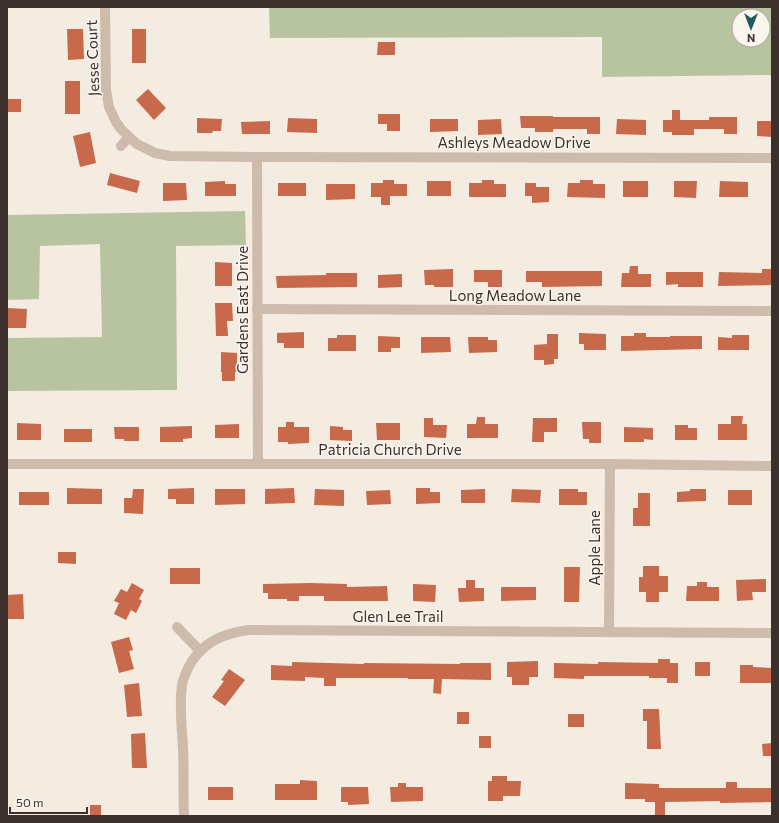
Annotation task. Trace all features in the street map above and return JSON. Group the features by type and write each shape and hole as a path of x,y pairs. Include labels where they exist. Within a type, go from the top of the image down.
{"street":[{"name":"Jesse Court","path":"105,7 107,100 116,122 129,137 137,144 155,153 170,156 257,157"},
{"path":"121,146 129,137"},
{"name":"Ashleys Meadow Drive","path":"257,157 772,158"},
{"name":"Gardens East Drive","path":"257,157 258,464"},
{"name":"Long Meadow Lane","path":"257,309 772,311"},
{"name":"Patricia Church Drive","path":"7,464 610,464 772,466"},
{"name":"Apple Lane","path":"609,632 610,464"},
{"path":"177,627 200,651"},
{"name":"Glen Lee Trail","path":"184,816 181,707 182,684 192,661 200,651 211,642 222,636 248,630 772,633"}],"green space":[{"path":"269,7 772,7 772,75 602,77 602,37 270,38"},
{"path":"245,211 246,245 176,246 177,390 7,391 7,338 102,337 100,244 40,246 39,299 7,300 7,215"}],"building":[{"path":"67,29 83,29 84,59 68,60"},
{"path":"132,29 146,29 146,63 132,63"},
{"path":"378,42 395,42 395,55 377,55"},
{"path":"65,81 80,81 80,114 65,114"},
{"path":"148,89 166,108 154,120 136,100"},
{"path":"7,99 21,99 21,112 7,112"},
{"path":"672,110 680,110 680,120 709,120 709,117 737,117 737,134 724,134 724,129 694,129 694,135 672,135 672,132 663,132 663,120 672,120"},
{"path":"378,114 400,114 400,131 387,131 387,124 378,124"},
{"path":"520,116 600,117 600,134 587,134 587,129 553,129 553,132 535,132 535,128 521,128"},
{"path":"197,118 222,119 221,131 213,131 212,133 197,133"},
{"path":"288,118 317,119 317,133 287,132"},
{"path":"430,119 458,119 458,131 430,132"},
{"path":"501,119 502,134 478,135 478,120"},
{"path":"617,119 646,120 646,135 616,134"},
{"path":"270,121 270,134 242,134 241,122"},
{"path":"757,121 772,121 772,137 757,136"},
{"path":"90,132 96,163 80,167 73,136"},
{"path":"110,173 140,181 137,193 107,185"},
{"path":"383,180 394,180 394,184 407,184 407,196 390,196 390,205 381,205 381,197 371,197 371,183 383,183"},
{"path":"482,180 494,180 494,184 506,184 506,197 469,197 469,183 482,183"},
{"path":"580,180 593,180 593,184 605,184 605,198 567,197 568,183 580,183"},
{"path":"225,181 225,184 236,184 236,196 205,196 205,182"},
{"path":"427,181 451,181 451,196 427,196"},
{"path":"623,181 648,181 648,197 623,197"},
{"path":"674,181 697,181 696,198 674,197"},
{"path":"720,181 748,182 748,197 719,197"},
{"path":"163,183 186,183 187,200 163,201"},
{"path":"278,183 306,183 306,196 278,196"},
{"path":"525,183 536,183 536,187 549,187 549,202 532,203 532,196 525,196"},
{"path":"326,184 355,184 355,199 326,200"},
{"path":"215,262 232,263 232,286 215,286"},
{"path":"630,266 638,266 638,274 651,274 651,287 621,287 622,273 629,273"},
{"path":"453,269 453,287 434,287 434,285 425,285 424,270"},
{"path":"762,269 772,269 772,285 718,286 719,272 762,273"},
{"path":"474,270 502,270 502,287 488,287 488,282 474,282"},
{"path":"526,271 602,271 602,286 542,287 542,282 526,282"},
{"path":"666,272 703,272 703,287 678,287 678,284 666,285"},
{"path":"326,273 357,273 357,287 277,288 276,276 326,275"},
{"path":"402,274 402,287 378,288 378,275"},
{"path":"215,303 232,303 233,321 227,321 228,336 216,336"},
{"path":"7,308 27,309 26,328 7,328"},
{"path":"304,332 304,348 284,348 284,343 277,343 277,333"},
{"path":"579,333 606,334 606,350 584,350 584,344 579,344"},
{"path":"634,333 646,333 646,337 702,336 702,349 621,351 621,336 634,336"},
{"path":"547,334 558,334 558,359 554,359 554,364 544,365 544,360 534,360 534,345 547,344"},
{"path":"337,335 356,335 356,351 328,351 328,338 337,338"},
{"path":"732,335 749,335 749,350 718,350 718,337 732,338"},
{"path":"378,336 400,337 400,348 391,348 391,352 378,352"},
{"path":"421,337 450,337 451,352 421,353"},
{"path":"468,337 488,337 488,340 497,340 497,352 469,353"},
{"path":"221,352 237,353 237,372 235,372 235,381 222,381"},
{"path":"731,416 743,416 742,424 747,424 747,440 718,440 718,424 731,424"},
{"path":"477,417 485,417 485,424 498,424 498,438 467,438 467,424 476,424"},
{"path":"424,418 433,418 433,425 447,425 446,438 424,437"},
{"path":"533,418 557,418 557,432 544,432 544,442 532,442"},
{"path":"286,422 294,422 294,427 309,427 309,443 288,444 288,442 278,442 278,427 286,427"},
{"path":"582,422 601,422 601,443 589,443 589,439 583,439"},
{"path":"17,423 41,424 41,440 17,440"},
{"path":"376,423 400,423 400,440 377,440"},
{"path":"239,424 239,438 215,438 215,425"},
{"path":"675,425 688,425 688,428 697,428 697,440 675,440"},
{"path":"192,426 192,438 183,439 183,442 160,442 160,427"},
{"path":"330,426 343,427 343,430 352,430 352,441 330,440"},
{"path":"114,427 139,427 139,441 124,441 124,439 115,439"},
{"path":"624,427 653,428 653,440 644,439 644,442 624,442"},
{"path":"64,429 92,429 92,442 64,442"},
{"path":"67,488 102,489 102,504 67,504"},
{"path":"194,488 194,504 176,504 176,499 168,499 168,489"},
{"path":"294,488 295,503 265,504 265,489"},
{"path":"416,488 430,488 430,492 440,492 440,503 416,504"},
{"path":"133,489 144,489 143,514 124,513 124,498 132,498"},
{"path":"215,489 245,489 245,504 215,505"},
{"path":"315,489 344,490 344,506 314,505"},
{"path":"485,489 485,503 461,503 461,490"},
{"path":"512,489 541,490 540,503 511,502"},
{"path":"559,489 578,489 578,492 587,492 587,505 559,505"},
{"path":"690,489 706,489 706,501 677,502 677,492 690,491"},
{"path":"390,490 391,504 367,505 366,491"},
{"path":"728,490 752,490 752,505 728,505"},
{"path":"19,492 49,492 49,505 19,505"},
{"path":"638,493 650,493 650,526 633,526 633,508 638,508"},
{"path":"58,552 76,552 76,564 58,563"},
{"path":"643,566 659,566 659,576 668,576 668,592 659,592 659,602 646,602 646,592 639,592 639,577 643,577"},
{"path":"564,567 580,567 579,602 564,602"},
{"path":"170,568 200,568 200,584 170,584"},
{"path":"766,579 766,592 752,592 753,600 737,601 736,580"},
{"path":"466,580 475,580 475,588 484,588 484,601 459,602 458,588 466,588"},
{"path":"697,582 707,582 707,587 719,587 719,601 686,601 687,586 697,586"},
{"path":"132,583 144,590 139,599 142,601 136,613 131,610 126,620 114,614 119,603 114,601 121,589 127,592"},
{"path":"263,584 347,584 347,587 387,586 388,601 324,601 324,596 299,596 299,601 287,601 287,599 268,599 268,593 263,593"},
{"path":"413,584 436,585 435,602 413,601"},
{"path":"501,587 536,587 536,600 501,601"},
{"path":"23,594 24,619 7,619 7,595"},
{"path":"129,637 133,650 129,651 134,669 119,673 111,642"},
{"path":"658,659 670,659 670,663 678,663 678,683 667,683 667,678 649,678 649,676 584,676 584,679 554,678 554,663 658,663"},
{"path":"538,661 538,677 529,677 529,685 512,685 512,677 507,677 507,662"},
{"path":"292,662 364,664 491,663 491,680 442,679 441,694 433,693 434,679 336,678 336,686 324,686 324,678 305,677 305,681 271,680 271,665 292,666"},
{"path":"695,662 710,662 710,676 695,676"},
{"path":"740,665 753,665 753,667 772,668 772,683 740,683"},
{"path":"229,669 245,680 225,706 212,697 224,681 221,680"},
{"path":"139,683 142,716 127,717 124,685"},
{"path":"643,709 659,709 661,749 647,749 647,721 643,721"},
{"path":"457,712 469,712 469,724 457,724"},
{"path":"568,714 584,714 584,727 568,727"},
{"path":"145,733 147,768 132,768 131,734"},
{"path":"479,736 491,736 491,748 479,748"},
{"path":"772,743 772,756 763,756 762,744"},
{"path":"492,776 507,776 507,781 521,781 520,796 503,796 503,801 488,801 488,781 492,781"},
{"path":"300,780 317,781 317,800 275,800 275,784 300,784"},
{"path":"726,782 737,782 737,788 772,788 772,802 665,802 665,816 655,816 655,802 645,802 645,799 625,799 625,783 659,784 659,788 726,788"},
{"path":"398,783 406,783 406,787 423,787 423,801 391,802 390,787 398,787"},
{"path":"208,787 233,787 233,800 208,800"},
{"path":"341,787 368,787 369,804 348,805 348,802 341,802"},
{"path":"90,805 101,805 101,816 90,816"}]}
